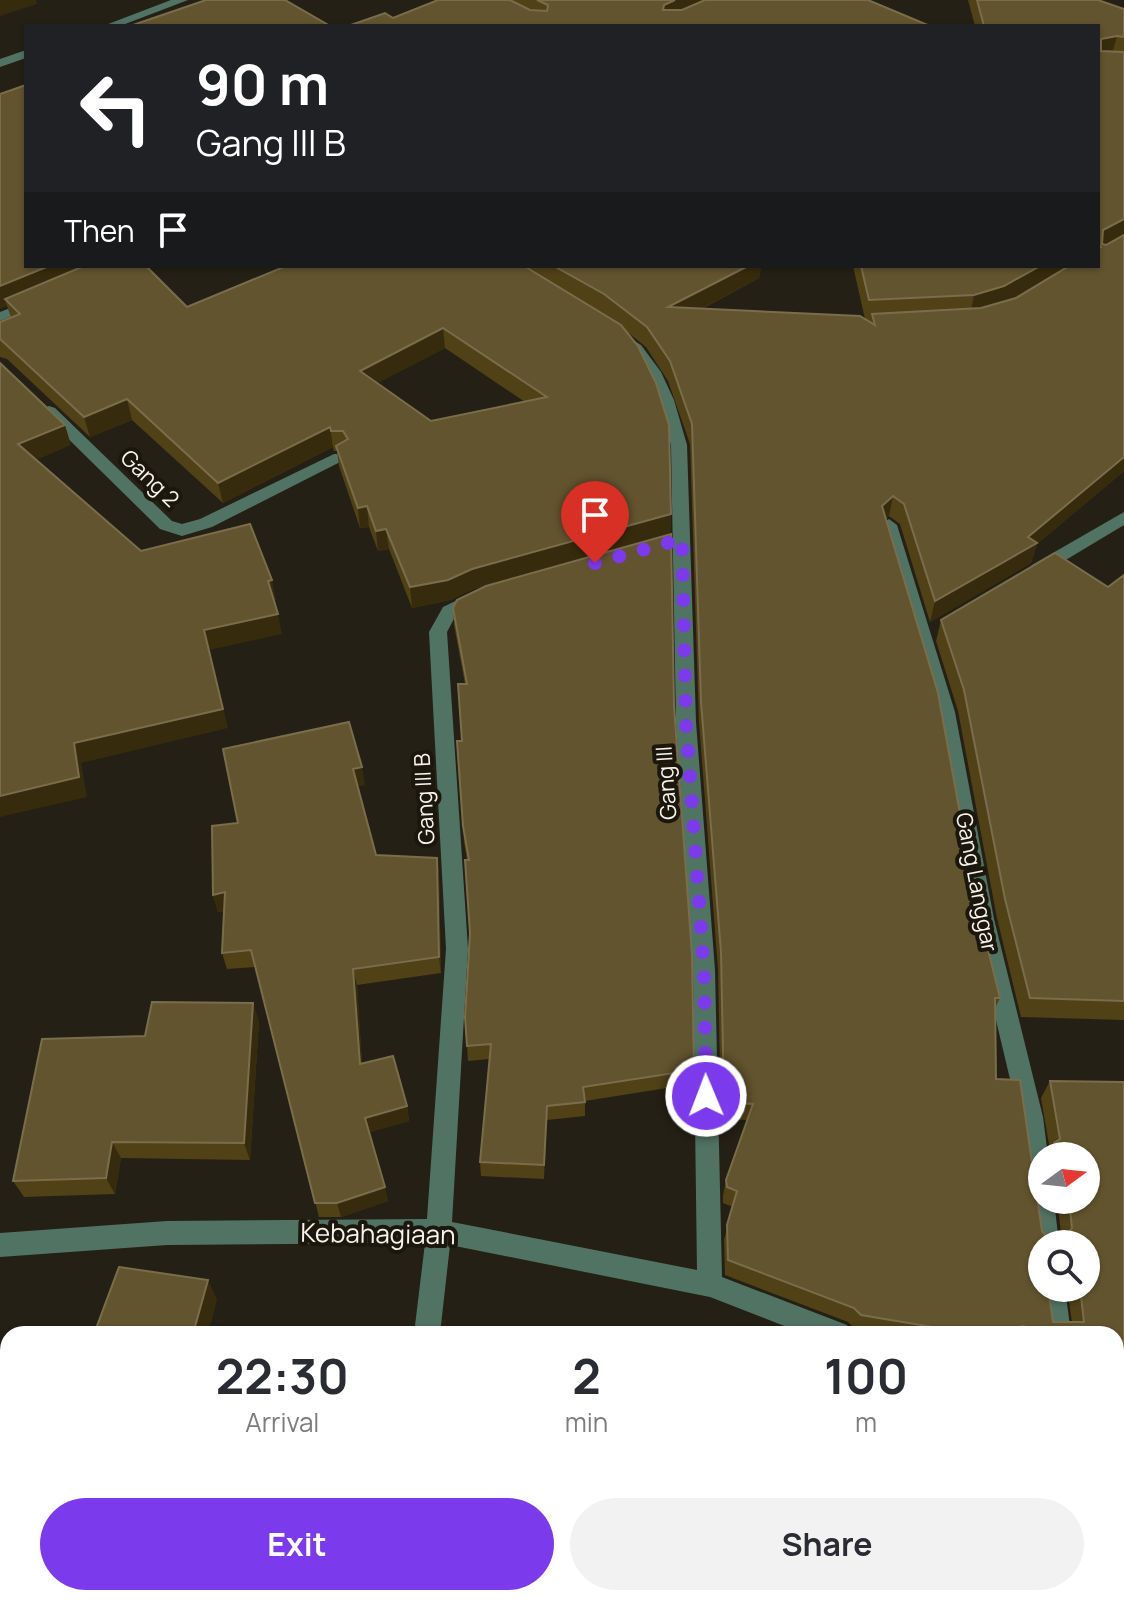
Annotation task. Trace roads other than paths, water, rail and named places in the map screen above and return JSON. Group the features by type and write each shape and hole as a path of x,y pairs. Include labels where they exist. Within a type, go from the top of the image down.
{"street":[{"path":"115,24 182,0"},
{"path":"0,63 24,55"},
{"path":"0,317 54,295"},
{"name":"Gang III","path":"602,325 642,353 667,402 679,445 674,541 704,970 710,1285"},
{"name":"Gang 2","path":"33,396 166,525 182,530 206,523 340,458"},
{"path":"1023,578 1124,518"},
{"name":"Gang Langgar","path":"889,525 927,634 945,712 983,919 1031,1117 1045,1230"},
{"name":"Gang III B","path":"428,1326 439,1231 457,949 438,632 449,611 494,592"},
{"name":"Kebahagiaan","path":"0,1245 167,1233 439,1231 710,1285 813,1326"},
{"path":"1054,1302 1057,1326"}]}
